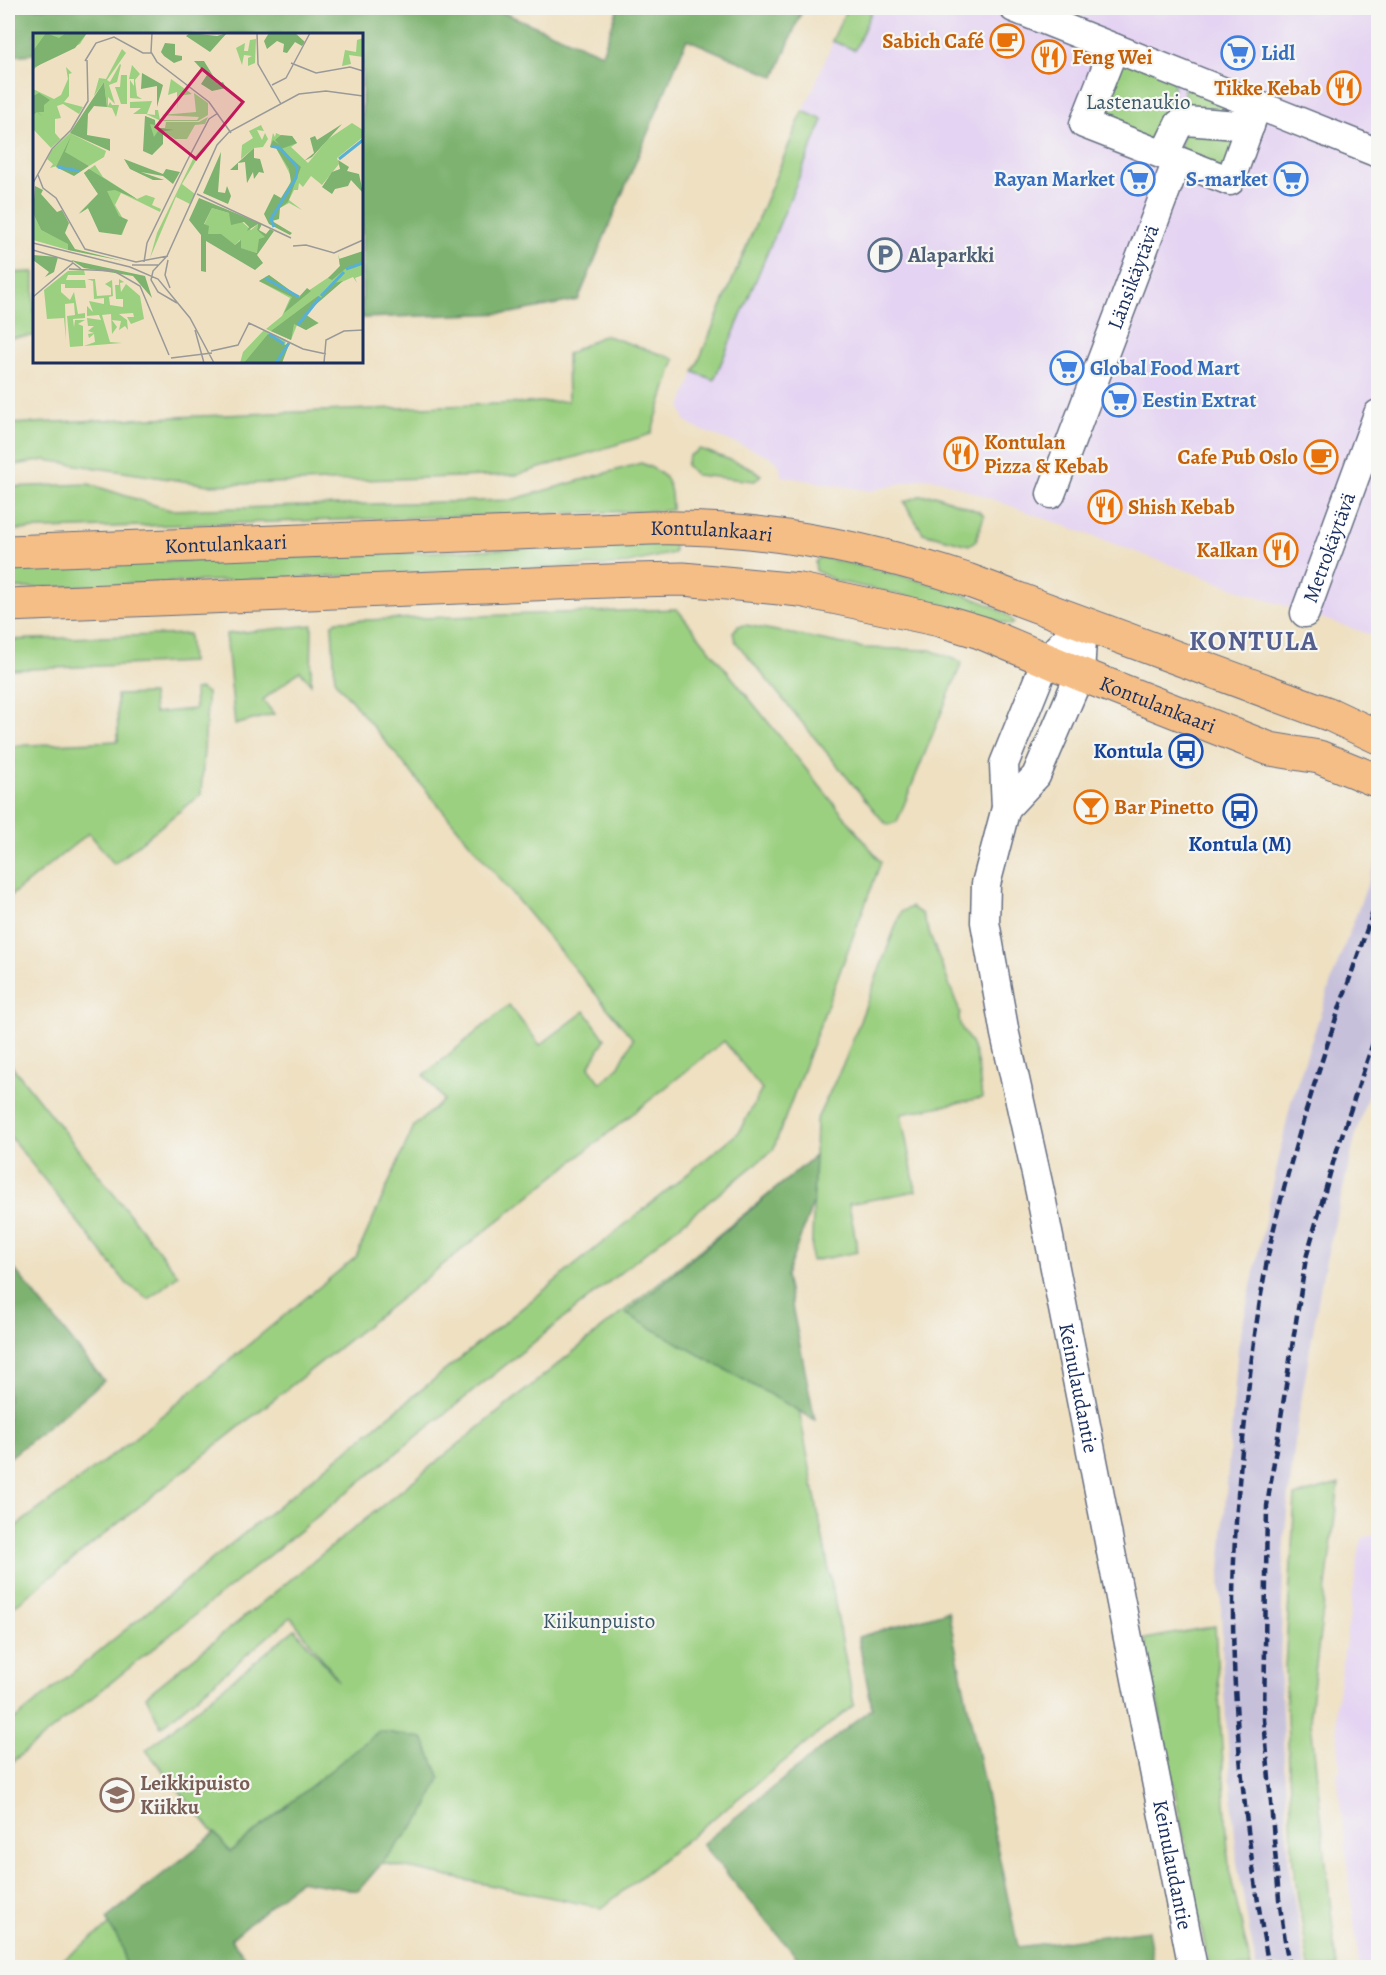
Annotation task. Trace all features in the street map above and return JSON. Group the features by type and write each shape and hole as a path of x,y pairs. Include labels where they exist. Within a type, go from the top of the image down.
{"main road":[{"name":"Kontulankaari","path":"8,552 682,527 824,541 921,565 1083,621 1368,732"},
{"name":"Kontulankaari","path":"8,605 683,579 800,590 891,609 980,632 1270,749 1319,758 1378,781"}],"street":[{"path":"1014,8 1181,74 1253,115 1378,154"},
{"path":"1114,48 1080,127 1172,150 1230,181 1253,115"},
{"name":"Länsikäytävä","path":"1051,494 1172,150 1181,74"},
{"path":"1172,150 1179,124 1186,121 1253,115"},
{"name":"Metrokäytävä","path":"1305,613 1378,414"},
{"name":"Keinulaudantie","path":"1083,621 1046,660 1004,764 1006,808 986,884 985,922 990,958 1040,1192 1193,1968"},
{"name":"Keinulaudantie","path":"1006,808 1036,776 1080,674 1083,621"}],"shaded area":[{"path":"847,8 1378,8 1378,637 1267,600 940,480 924,478 870,491 781,476 780,466 770,456 693,427 685,420 681,407 694,372"},
{"path":"1378,856 1378,1062 1357,1130 1323,1273 1297,1425 1284,1540 1280,1669 1289,1866 1305,1967 1256,1967 1237,1863 1223,1679 1220,1570 1238,1346 1291,1102 1332,979"},
{"path":"1378,1534 1378,1967 1359,1968 1337,1774 1340,1769 1336,1707 1361,1538"}],"green space":[{"path":"8,8 492,8 602,54 618,8 803,8 775,77 687,39 578,300 511,313 363,318 363,33 33,33 33,54 8,56"},
{"path":"847,8 873,8 855,50 832,41"},
{"name":"Lastenaukio","path":"1122,57 1175,77 1163,146 1097,121"},
{"path":"1184,79 1233,100 1233,111 1184,109"},
{"path":"803,111 823,120 714,380 694,372"},
{"path":"1244,128 1228,171 1180,153 1182,133"},
{"path":"33,272 33,336 8,338 8,273"},
{"path":"604,335 675,359 651,434 517,475 209,485 45,460 8,466 8,424 568,401 567,354"},
{"path":"700,449 747,466 761,475 755,481 696,475 686,465 689,456"},
{"path":"641,463 658,471 667,480 671,492 672,510 8,530 8,487 89,484 170,510 511,500"},
{"path":"935,495 980,512 984,516 976,540 969,545 923,533 904,502 919,496"},
{"path":"674,543 674,553 619,565 8,589 8,567"},
{"path":"820,557 955,591 1003,612 1014,623 1011,625 929,601 836,581 816,571 815,562"},
{"path":"677,609 881,862 773,1150 8,1763 8,1725 739,1132 762,1089 724,1041 8,1611 8,1532 122,1448 356,1257 414,1126 444,1100 424,1075 509,1005 540,1045 585,1011 605,1039 589,1067 601,1083 619,1066 633,1039 335,681 332,625 337,621"},
{"path":"312,625 311,684 300,671 263,700 274,714 235,725 226,634"},
{"path":"746,625 864,648 930,650 962,662 897,822 888,825 883,821 735,641 733,632 738,626"},
{"path":"189,634 191,662 8,670 8,640"},
{"path":"201,689 207,693 207,705 201,794 114,864 89,833 8,898 8,746 118,741 117,695 152,694 154,713 195,709 194,690"},
{"name":"Kiikunpuisto","path":"911,907 922,914 960,1012 961,1026 972,1044 982,1098 901,1114 916,1191 849,1204 858,1252 811,1261 814,1191 775,1281 854,1705 602,1908 329,1852 224,1940 230,1967 51,1968 223,1844 146,1750 295,1629 339,1681 291,1617 161,1727 146,1696 815,1157 816,1121 846,1058 901,912"},
{"path":"8,1061 178,1275 149,1299 127,1284 8,1134"},
{"path":"815,1156 813,1203 786,1276 815,1420 626,1314"},
{"path":"8,1261 104,1381 8,1459"},
{"path":"1339,1484 1310,1712 1337,1967 1309,1967 1293,1865 1285,1668 1295,1496"},
{"path":"948,1611 1018,1947 1148,1930 1154,1967 805,1967 702,1844 872,1708 858,1637"},
{"path":"1215,1626 1229,1869 1251,1967 1209,1967 1145,1639"},
{"path":"379,1731 423,1738 440,1778 423,1815 358,1891 299,1881 231,1939 253,1967 124,1967 123,1948 106,1919 215,1833 230,1852"}],"railway":[{"path":"1269,1968 1248,1834 1236,1699 1233,1583 1243,1436 1257,1321 1273,1232 1308,1105 1378,898"},
{"path":"1289,1968 1279,1899 1264,1719 1267,1506 1306,1258 1335,1156 1378,1028"}],"place":[{"name":"Sabich Café","path":"1007,41"},
{"name":"Lidl","path":"1238,53"},
{"name":"Feng Wei","path":"1049,57"},
{"name":"Tikke Kebab","path":"1344,88"},
{"name":"Rayan Market","path":"1138,179"},
{"name":"S-market","path":"1291,179"},
{"name":"Alaparkki","path":"885,255"},
{"name":"Global Food Mart","path":"1067,368"},
{"name":"Eestin Extrat","path":"1119,400"},
{"name":"Kontulan Pizza & Kebab","path":"961,454"},
{"name":"Cafe Pub Oslo","path":"1321,457"},
{"name":"Shish Kebab","path":"1105,507"},
{"name":"Kalkan","path":"1281,550"},
{"name":"Kontula","path":"1186,751"},
{"name":"Bar Pinetto","path":"1091,807"},
{"name":"Kontula (M)","path":"1240,811"},
{"name":"Leikkipuisto Kiikku","path":"117,1795"}],"district":[{"name":"KONTULA","path":"1254,641"}]}
